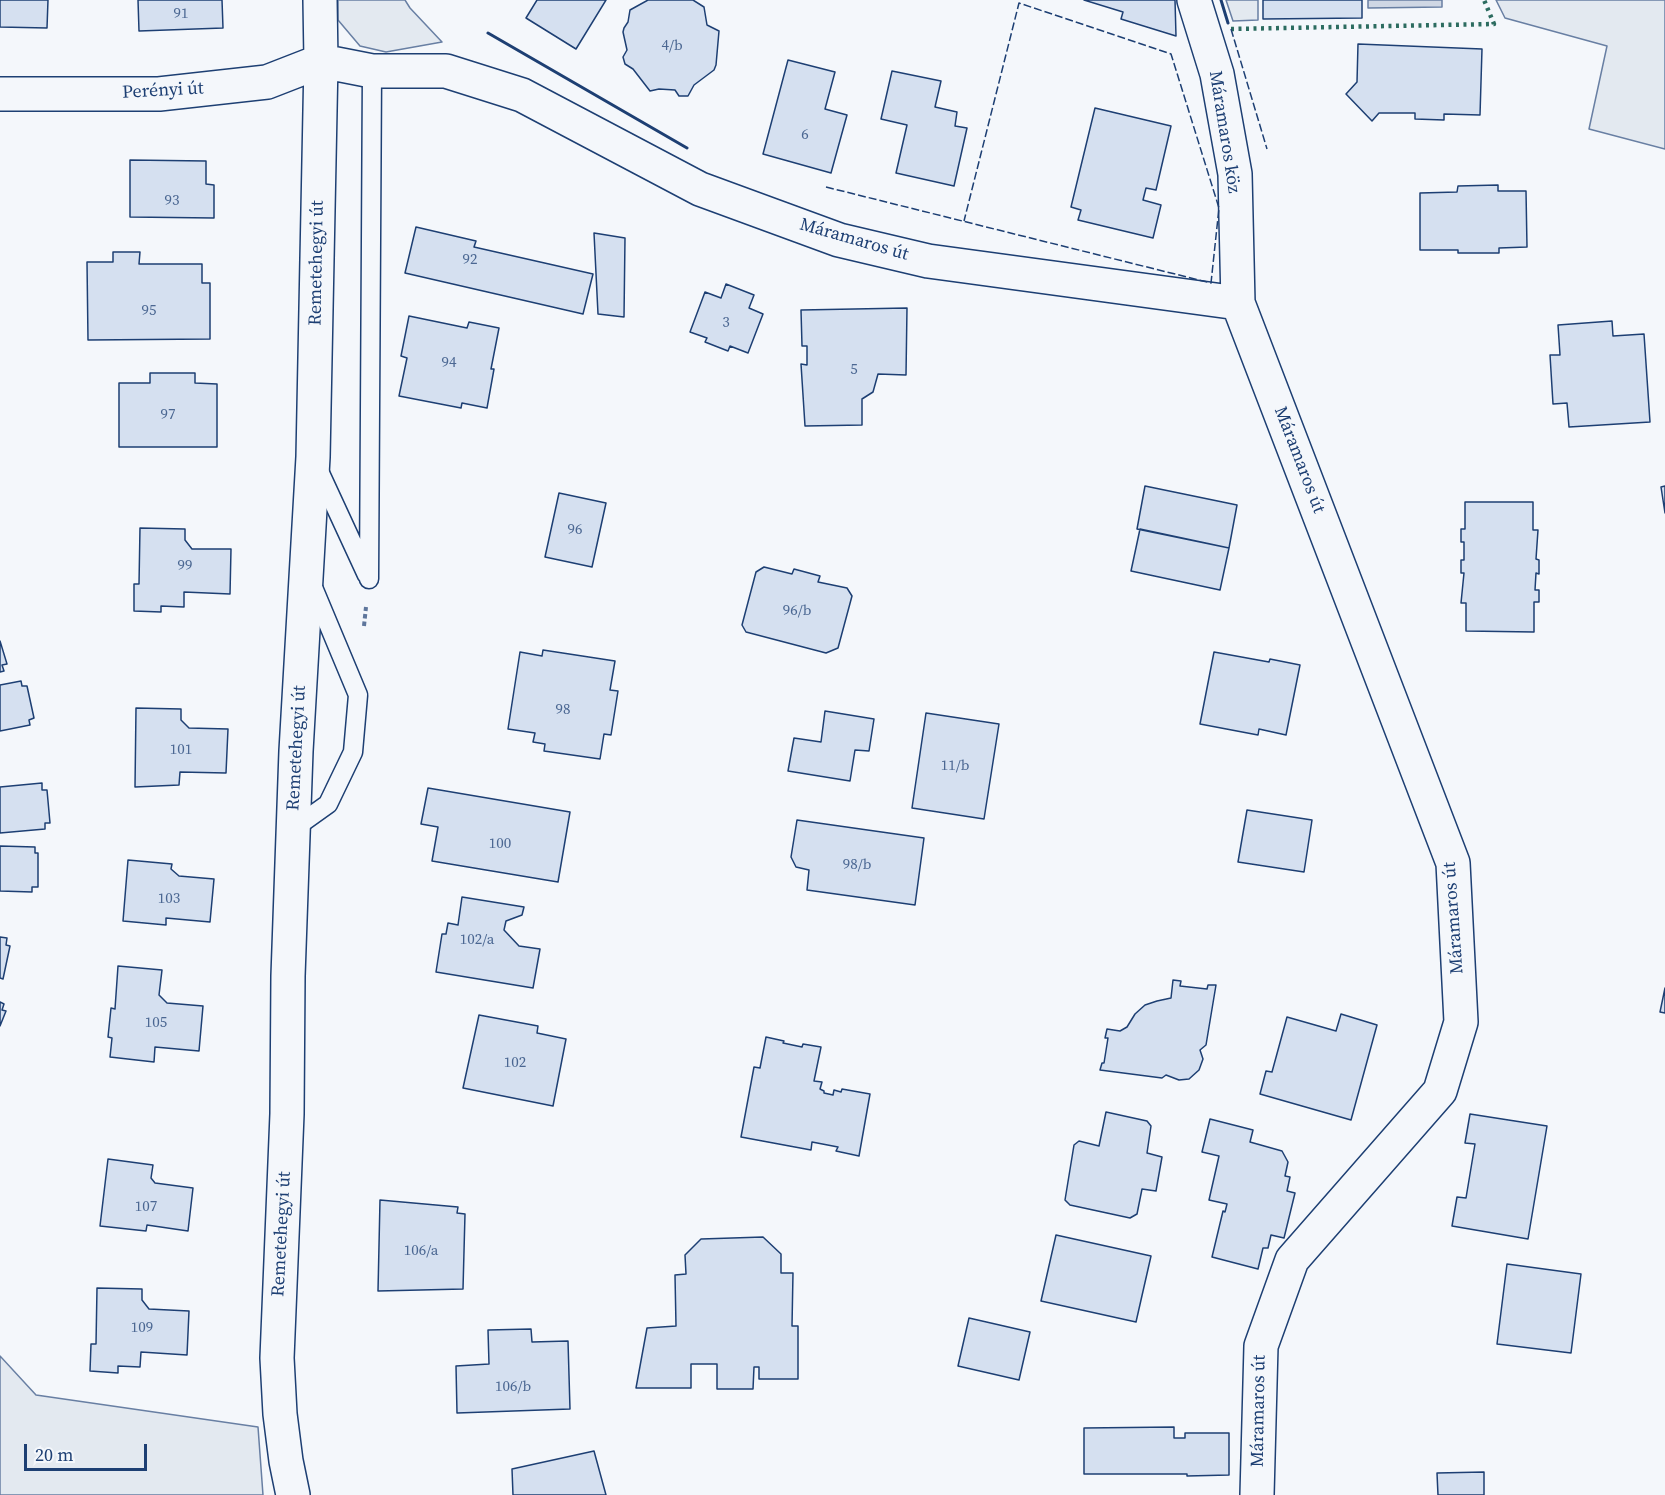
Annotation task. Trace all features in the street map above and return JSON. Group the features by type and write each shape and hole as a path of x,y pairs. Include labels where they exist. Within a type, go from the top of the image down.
{"street":[{"name":"Remetehegyi út","path":"293,1495 280,1414 277,1358 287,1114 288,976 293,830 313,457 321,61 320,0"},
{"name":"Máramaros köz","path":"1194,0 1217,74 1235,174 1238,303"},
{"name":"Máramaros út","path":"321,61 372,72 446,71 522,95 700,189 839,240 928,261 1238,303 1453,863 1461,1022 1440,1091 1292,1260 1261,1346 1257,1495"},
{"name":"Perényi út","path":"0,93 159,94 267,82 321,61"}],"lane":[{"path":"313,457 369,579 372,72"},
{"path":"293,830 328,804 353,752 358,695 306,572"}],"shaded area":[{"path":"338,0 405,0 442,42 386,52 360,46 338,20"},
{"path":"1226,0 1258,0 1258,20 1233,21"},
{"path":"1368,0 1442,0 1442,7 1368,8"},
{"path":"1496,0 1665,0 1665,149 1589,129 1607,46 1505,18"},
{"path":"0,1356 36,1395 258,1427 263,1495 0,1495"}],"building":[{"path":"0,0 48,0 47,28 0,27"},
{"path":"138,0 222,0 223,28 139,31"},
{"path":"537,0 606,0 576,49 526,18"},
{"path":"648,0 693,0 704,7 707,25 719,31 714,70 694,85 688,96 679,96 675,90 650,91 633,69 625,64 623,57 627,50 623,32 630,10"},
{"path":"1084,0 1175,0 1176,36 1121,19 1123,12"},
{"path":"1263,0 1362,0 1362,18 1263,19"},
{"path":"1358,44 1482,49 1480,115 1444,114 1444,120 1415,119 1415,113 1379,113 1372,121 1346,94 1357,82"},
{"path":"788,60 835,72 825,109 847,115 831,173 763,154"},
{"path":"892,71 941,81 935,107 957,112 955,126 967,128 954,186 896,173 907,125 881,119"},
{"path":"1095,108 1171,126 1156,190 1146,188 1143,200 1161,205 1153,238 1078,220 1081,210 1071,207"},
{"path":"130,160 206,161 206,184 214,185 214,218 130,217"},
{"path":"1498,185 1498,191 1526,191 1527,247 1499,248 1499,253 1420,250 1420,193 1457,192 1458,186"},
{"path":"416,227 476,241 474,247 593,274 583,314 405,273"},
{"path":"594,233 625,238 624,317 598,314"},
{"path":"113,252 140,252 139,264 202,264 202,283 210,283 210,339 88,340 87,262 113,262"},
{"path":"726,284 754,295 749,308 763,314 748,353 730,346 728,351 705,342 707,338 690,332 705,292 721,298"},
{"path":"907,308 906,375 878,374 873,392 862,399 862,425 805,426 801,364 807,365 807,346 802,346 801,310"},
{"path":"409,316 467,328 469,322 499,328 491,369 494,369 487,408 462,403 461,408 399,396 407,358 401,356"},
{"path":"1612,321 1613,336 1644,334 1650,422 1569,427 1567,403 1553,404 1550,355 1560,355 1558,325"},
{"path":"150,373 195,373 195,383 217,384 217,447 119,447 119,383 150,383"},
{"path":"1145,486 1237,505 1229,548 1137,529"},
{"path":"1665,486 1665,513 1661,487"},
{"path":"559,493 606,503 592,567 545,557"},
{"path":"1465,502 1533,502 1533,530 1538,530 1536,559 1539,560 1539,574 1536,573 1535,590 1539,590 1539,602 1534,602 1534,632 1466,631 1466,603 1461,603 1464,573 1461,573 1461,560 1464,560 1464,542 1461,542 1461,529 1465,529"},
{"path":"140,528 185,529 185,540 192,549 231,549 230,594 184,592 184,607 161,606 161,612 134,611 134,584 139,584"},
{"path":"1140,529 1229,548 1220,590 1131,571"},
{"path":"764,567 792,574 794,569 820,576 818,582 847,588 852,596 838,648 826,653 746,632 742,625 756,572"},
{"path":"0,641 7,664 2,665 4,671 0,672"},
{"path":"543,650 615,661 610,690 618,691 611,735 604,734 600,759 544,751 545,744 533,742 535,733 508,729 520,652 542,656"},
{"path":"1214,652 1300,665 1286,735 1259,729 1258,735 1200,724"},
{"path":"21,681 22,686 27,686 34,718 29,720 30,725 0,731 0,685"},
{"path":"136,708 181,709 181,720 189,728 228,729 226,773 180,772 179,785 135,787"},
{"path":"825,711 874,719 869,751 855,750 850,781 788,771 794,738 821,742"},
{"path":"926,713 999,724 984,819 912,808"},
{"path":"42,783 42,790 47,790 50,823 45,823 45,829 0,833 0,787"},
{"path":"428,788 570,812 558,882 432,861 438,827 421,824"},
{"path":"1247,810 1312,820 1304,872 1238,862"},
{"path":"797,820 924,838 915,905 807,890 809,870 796,867 791,857"},
{"path":"0,846 35,847 35,853 38,853 38,887 32,887 32,892 0,891"},
{"path":"128,860 172,864 171,869 179,876 214,879 210,922 166,918 166,925 123,921"},
{"path":"462,897 524,907 522,915 506,921 504,930 519,946 540,949 533,988 436,972 442,934 446,934 448,923 458,925"},
{"path":"0,937 7,938 6,945 10,946 3,979 0,978"},
{"path":"118,966 162,970 159,995 167,1003 203,1006 199,1051 155,1047 154,1062 110,1057 112,1038 108,1037 111,1008 115,1009"},
{"path":"1173,980 1181,981 1180,986 1207,989 1208,985 1216,985 1206,1045 1200,1050 1203,1059 1199,1070 1189,1079 1179,1080 1166,1075 1162,1078 1100,1070 1104,1063 1107,1029 1120,1031 1127,1027 1135,1014 1145,1005 1171,998"},
{"path":"1665,988 1665,1013 1660,1012"},
{"path":"0,1002 4,1004 2,1010 6,1011 0,1026"},
{"path":"1341,1014 1377,1025 1351,1120 1260,1094 1266,1071 1272,1072 1287,1017 1336,1031"},
{"path":"479,1015 538,1026 537,1033 566,1039 553,1106 463,1088"},
{"path":"766,1037 802,1047 803,1044 821,1047 814,1081 822,1082 820,1089 824,1093 833,1095 834,1090 841,1092 842,1089 870,1094 859,1156 836,1151 838,1147 812,1142 811,1150 741,1137 754,1067 760,1068"},
{"path":"1106,1112 1147,1121 1151,1126 1147,1153 1162,1157 1156,1191 1142,1189 1137,1214 1130,1218 1070,1205 1065,1200 1074,1145 1079,1141 1099,1146"},
{"path":"1470,1114 1547,1126 1528,1239 1452,1226 1457,1197 1466,1198 1475,1144 1465,1143"},
{"path":"1210,1119 1253,1130 1250,1142 1282,1151 1288,1162 1285,1176 1290,1177 1287,1191 1295,1193 1284,1238 1271,1235 1268,1248 1263,1248 1258,1269 1212,1257 1223,1211 1225,1212 1227,1204 1209,1200 1219,1156 1202,1152"},
{"path":"108,1159 153,1165 151,1178 155,1183 193,1188 188,1231 147,1225 146,1231 100,1226"},
{"path":"380,1200 458,1207 457,1213 465,1214 463,1289 378,1291"},
{"path":"1056,1235 1151,1256 1136,1322 1041,1301"},
{"path":"763,1237 781,1254 781,1273 793,1273 792,1326 798,1326 798,1379 759,1379 759,1367 754,1367 753,1389 717,1389 717,1364 691,1364 691,1388 636,1388 647,1328 676,1326 675,1275 686,1274 685,1255 701,1239"},
{"path":"1507,1264 1581,1274 1571,1353 1497,1344"},
{"path":"97,1288 142,1289 142,1300 149,1309 189,1311 187,1355 141,1352 140,1367 118,1366 118,1373 90,1371 91,1344 96,1344"},
{"path":"969,1318 1030,1332 1019,1380 958,1366"},
{"path":"531,1329 532,1342 568,1341 570,1409 457,1413 456,1366 489,1364 488,1330"},
{"path":"1174,1427 1174,1438 1185,1438 1185,1433 1229,1433 1229,1475 1084,1474 1084,1428"},
{"path":"594,1451 606,1495 513,1495 512,1469"},
{"path":"1484,1472 1484,1495 1438,1495 1437,1473"}],"hedge":[{"path":"1231,29 1494,24 1484,0"}],"fence":[{"path":"826,187 1211,283 1219,208 1171,54 1019,3 964,221"},
{"path":"1231,29 1267,149"}],"wall":[{"path":"1221,0 1228,23"},
{"path":"488,33 687,148"}]}
